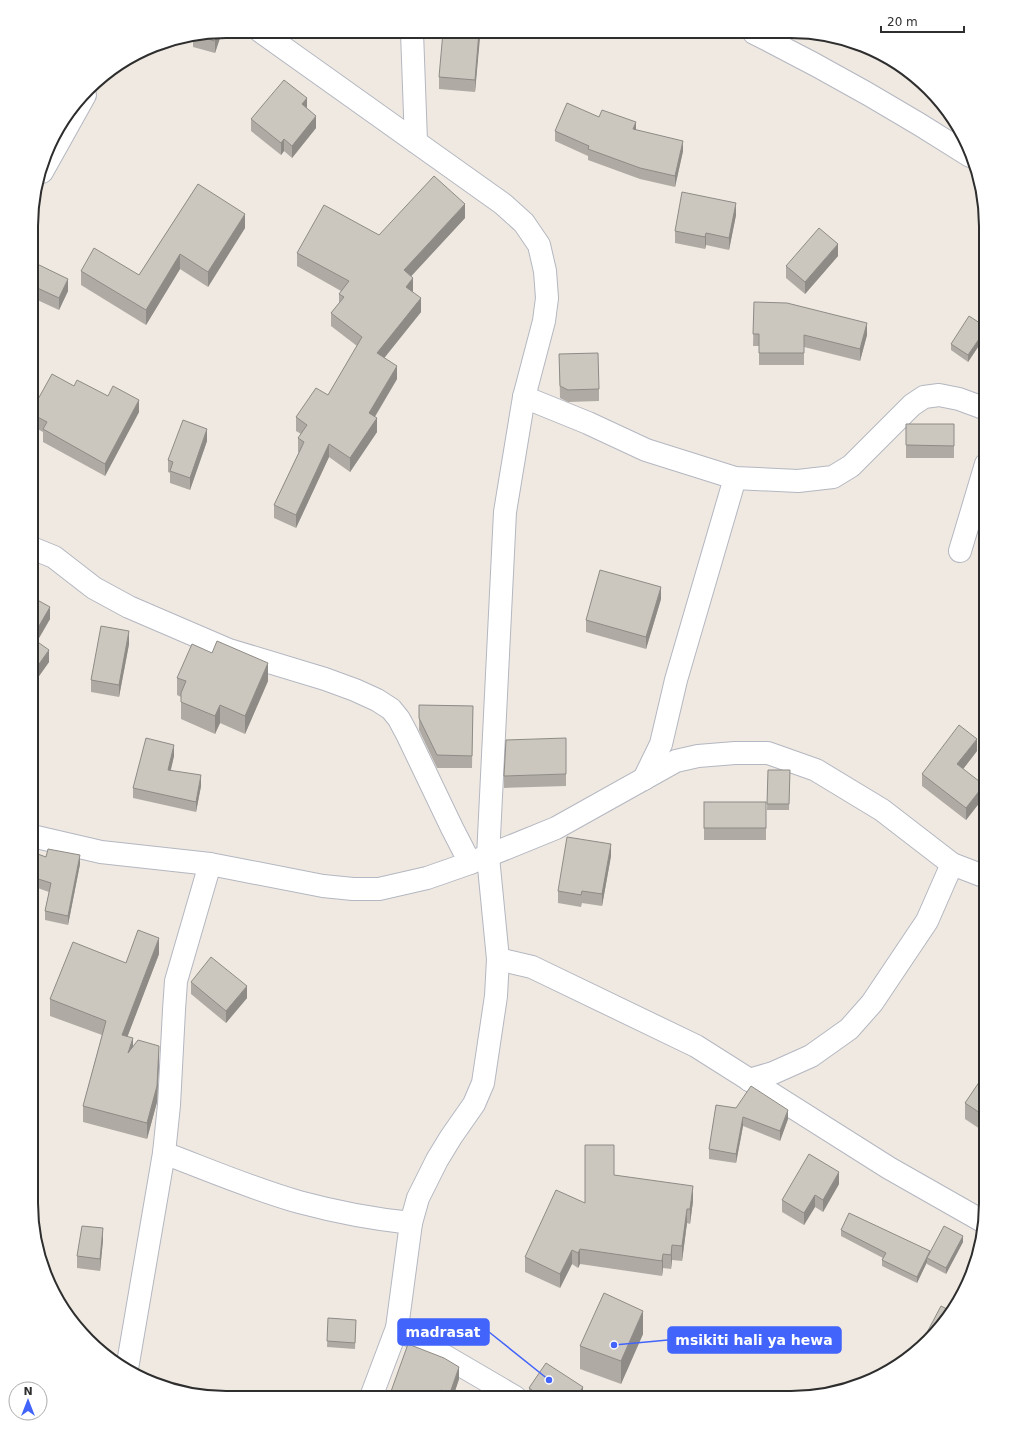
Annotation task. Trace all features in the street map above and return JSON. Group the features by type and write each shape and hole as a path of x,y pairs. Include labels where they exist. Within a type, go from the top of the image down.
{"street":[{"path":"270,38 503,204 524,224 539,245 546,271 547,298 544,321 524,397 505,512 479,860 498,959 496,996 483,1083 474,1104 437,1160 418,1198 411,1223 397,1328 373,1391"},
{"path":"412,38 416,142"},
{"path":"765,38 919,123 964,152"},
{"path":"52,153 68,125"},
{"path":"524,397 588,423 646,450 735,478 798,481 833,477 851,466 912,405 924,397 939,395 959,399 979,406"},
{"path":"644,779 661,744 676,680 735,478"},
{"path":"960,551 979,487"},
{"path":"38,550 54,557 94,588 129,606 229,650 356,690 377,700 391,709 399,719 407,734 452,828 479,860"},
{"path":"38,837 102,852 210,864 323,886 353,889 379,889 427,878 479,860 556,828 676,761 698,756 735,753 768,753 816,770 882,810 952,864 979,874"},
{"path":"128,1363 164,1153 169,1105 176,981 210,864"},
{"path":"749,1080 773,1073 811,1056 849,1029 872,1003 927,921 952,864"},
{"path":"498,959 532,967 696,1046 888,1168 978,1219"},
{"path":"164,1153 236,1181 300,1202 383,1220 411,1223"},
{"path":"397,1328 505,1391"}],"building":[{"path":"216,38 215,41 208,39"},
{"path":"442,38 478,38 475,80 439,77"},
{"path":"284,80 307,98 302,104 316,116 292,146 284,139 281,143 251,119"},
{"path":"567,103 599,117 602,110 636,122 633,129 683,141 675,176 640,168 588,149 589,146 555,131"},
{"path":"434,176 465,204 404,270 413,278 406,287 421,298 377,353 397,366 369,413 377,418 350,458 329,444 296,515 274,505 304,442 298,438 307,425 296,417 316,388 328,395 362,337 331,313 344,297 339,294 349,281 297,253 324,205 379,235"},
{"path":"198,184 245,214 208,272 180,254 146,310 81,271 94,248 139,275"},
{"path":"682,192 736,203 729,238 706,233 705,237 675,231"},
{"path":"819,228 838,244 805,282 786,266"},
{"path":"38,264 68,279 59,298 38,288"},
{"path":"754,302 787,303 867,323 860,349 804,335 804,353 759,353 759,334 753,334"},
{"path":"969,316 979,322 979,339 968,355 951,344"},
{"path":"598,353 599,389 568,390 560,386 559,354"},
{"path":"52,374 74,386 77,380 108,396 113,386 139,400 105,464 43,429 47,422 38,417 38,399"},
{"path":"183,420 207,429 190,478 170,471 173,462 168,460"},
{"path":"906,424 954,424 954,446 906,445"},
{"path":"600,570 661,587 646,637 586,620"},
{"path":"38,600 50,607 38,626"},
{"path":"101,626 129,631 119,685 91,680"},
{"path":"217,641 268,663 245,716 220,705 215,716 181,702 181,693 186,681 177,678 192,644 212,653"},
{"path":"38,642 49,650 38,666"},
{"path":"419,705 473,706 472,756 437,755 419,718"},
{"path":"959,725 977,739 957,764 979,781 979,791 966,808 922,774"},
{"path":"146,738 174,745 168,770 201,775 196,802 133,788"},
{"path":"566,738 566,774 504,776 506,740"},
{"path":"768,770 790,770 789,804 767,804"},
{"path":"704,802 766,802 766,828 704,828"},
{"path":"567,837 611,844 602,894 582,891 581,895 558,891"},
{"path":"48,849 80,855 68,916 45,911 51,883 38,879 38,854 46,857"},
{"path":"138,930 159,938 122,1035 133,1038 128,1053 138,1040 159,1046 157,1086 147,1123 83,1106 106,1021 50,999 73,942 126,963"},
{"path":"211,957 247,986 226,1011 191,982"},
{"path":"979,1082 979,1112 965,1103"},
{"path":"751,1086 788,1110 780,1131 743,1117 736,1154 709,1149 716,1105 736,1108"},
{"path":"585,1145 614,1145 614,1175 693,1186 690,1209 687,1209 682,1246 672,1245 671,1255 663,1254 662,1261 580,1249 578,1253 572,1250 560,1274 525,1257 556,1190 585,1203"},
{"path":"809,1154 839,1172 823,1200 815,1195 804,1213 782,1200"},
{"path":"849,1213 930,1251 917,1277 882,1260 886,1253 841,1230"},
{"path":"82,1226 103,1228 100,1259 77,1256"},
{"path":"944,1226 963,1236 946,1268 927,1258"},
{"path":"604,1293 643,1311 621,1361 580,1346"},
{"path":"941,1306 946,1308 940,1317 927,1333"},
{"path":"328,1318 356,1320 355,1343 327,1341"},
{"path":"408,1344 444,1358 459,1367 451,1391 391,1391"},
{"path":"546,1363 583,1387 580,1391 533,1391 529,1388"}],"place":[{"name":"msikiti hali ya hewa","path":"614,1345"},
{"name":"madrasat","path":"549,1380"}]}
